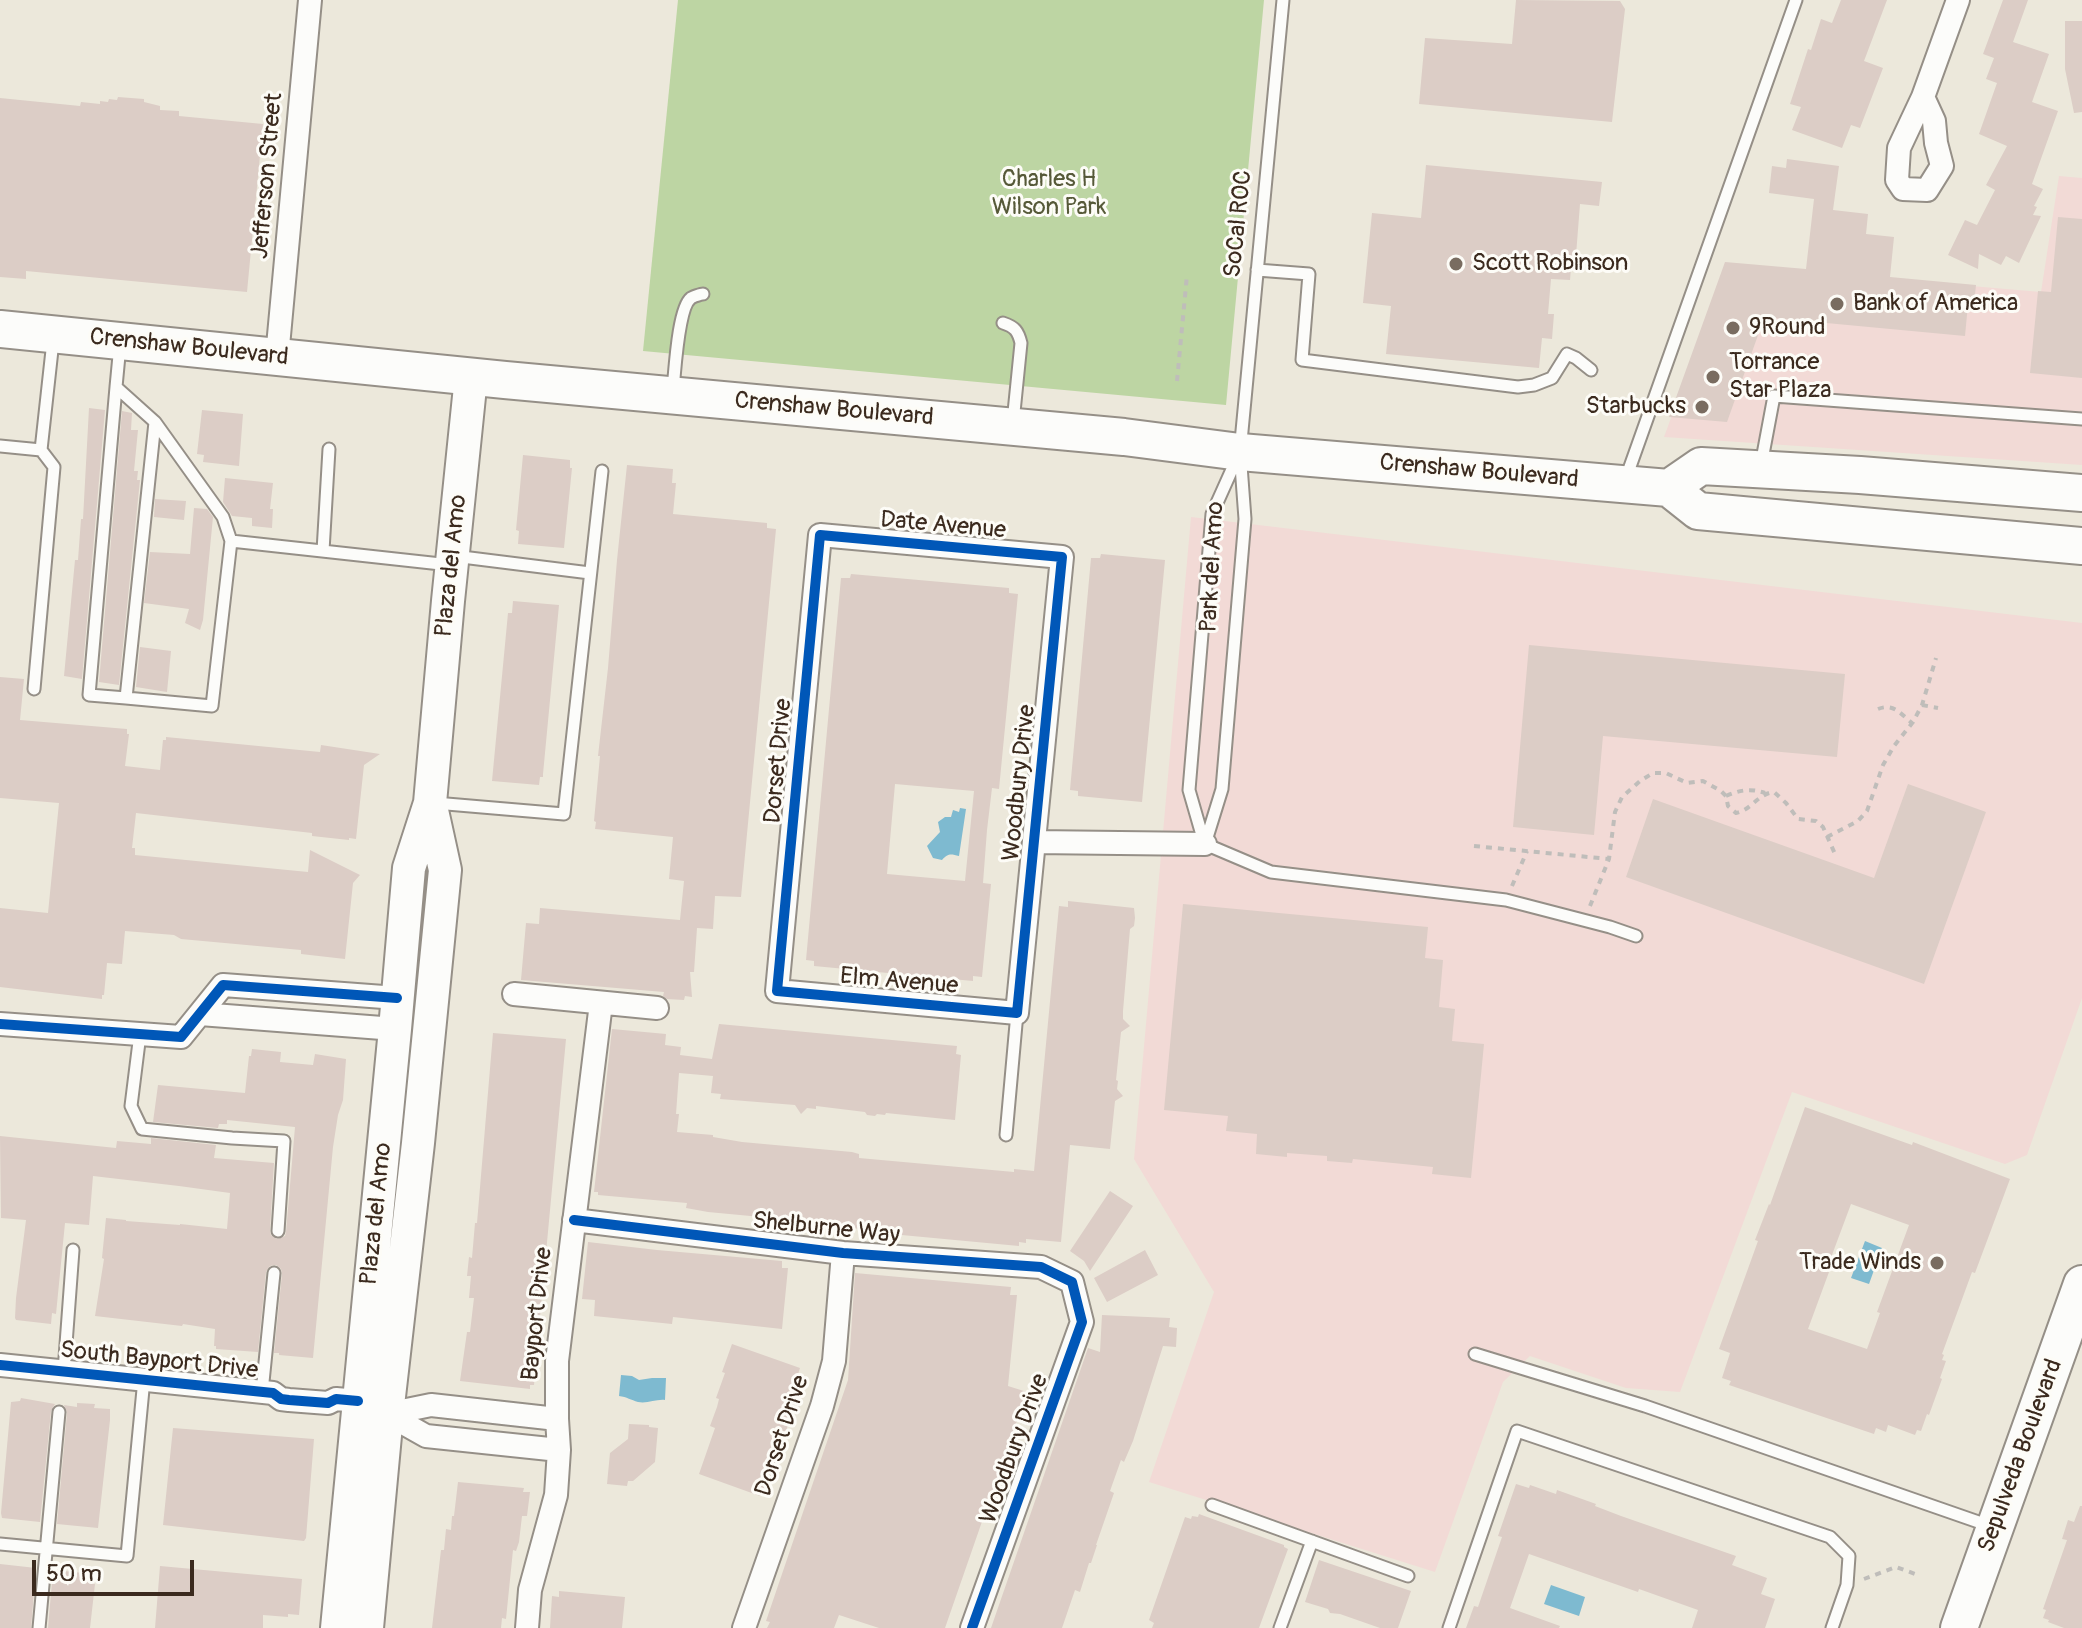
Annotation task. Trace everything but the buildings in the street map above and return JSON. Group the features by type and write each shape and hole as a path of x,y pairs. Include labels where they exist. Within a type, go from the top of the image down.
{"main road":[{"name":"Crenshaw Boulevard","path":"0,329 471,377 1124,437 1240,452 1669,488"},
{"name":"Plaza del Amo","path":"367,1628 367,1404 396,1014 409,868 430,803 471,377"},
{"path":"2082,493 1701,466 1669,488 1698,511 2082,546"},
{"name":"Plaza del Amo","path":"337,1628 367,1404 432,1001 445,870 430,803"},
{"path":"396,1014 432,1001"},
{"name":"Sepulveda Boulevard","path":"1959,1628 2082,1284"}],"street":[{"name":"Jefferson Street","path":"277,357 310,0"},
{"path":"1923,97 1958,0"},
{"name":"Date Avenue","path":"820,535 1062,557"},
{"name":"Dorset Drive","path":"777,991 820,535"},
{"name":"Woodbury Drive","path":"1017,1013 1062,557"},
{"path":"1034,842 1205,844"},
{"path":"0,1024 181,1037 223,985 396,1014"},
{"name":"Elm Avenue","path":"777,991 1017,1013"},
{"path":"514,994 657,1008"},
{"name":"Bayport Drive","path":"527,1628 530,1590 556,1495 559,1450 557,1361 601,1003"},
{"path":"200,1014 396,1014"},
{"name":"Shelburne Way","path":"574,1220 843,1253 1041,1267 1072,1282"},
{"name":"Dorset Drive","path":"744,1628 822,1406 834,1361 843,1253"},
{"name":"Woodbury Drive","path":"972,1628 1082,1322 1072,1282"},
{"name":"South Bayport Drive","path":"0,1365 268,1393 281,1389 327,1393 367,1404 426,1436 559,1450"},
{"name":"South Bayport Drive","path":"367,1404 431,1405 557,1419"},
{"path":"491,1442 495,1412"}],"lane":[{"name":"SoCal ROC","path":"1240,452 1283,0"},
{"path":"1624,485 1796,0"},
{"path":"1257,270 1309,274 1302,360 1518,387 1552,378 1567,354 1591,370"},
{"path":"672,396 684,306 691,298 703,294"},
{"path":"1003,323 1018,332 1021,343 1013,426"},
{"path":"34,689 54,467 41,450 53,334"},
{"path":"116,387 155,422 223,517 231,541 212,706 89,695 120,340"},
{"path":"1760,469 1774,396 2082,419"},
{"path":"126,698 155,422"},
{"path":"0,446 41,450"},
{"path":"323,551 329,449"},
{"name":"Park del Amo","path":"1205,844 1189,790 1212,514 1240,452"},
{"name":"Park del Amo","path":"1205,844 1222,789 1245,519 1240,452"},
{"path":"430,803 564,814 602,471"},
{"path":"231,541 590,573"},
{"path":"1205,844 1271,872 1506,900 1636,936"},
{"path":"1006,1135 1017,1013"},
{"path":"140,1034 131,1106 142,1129 284,1141 278,1231"},
{"path":"64,1371 73,1250"},
{"path":"268,1393 274,1273"},
{"path":"1475,1354 1645,1406 1995,1528"},
{"path":"0,1544 127,1556 144,1379"},
{"path":"39,1628 59,1412"},
{"path":"1449,1628 1517,1431 1830,1537 1849,1556 1847,1585 1832,1628"},
{"path":"1212,1505 1408,1576"},
{"path":"1280,1628 1312,1541"}],"path":[{"path":"1177,381 1187,275"},
{"path":"1827,837 1858,821 1867,811 1883,765 1922,705 1936,658"},
{"path":"1922,705 1938,708"},
{"path":"1878,709 1886,706 1894,708 1912,723"},
{"path":"1595,894 1609,859 1615,812 1622,797 1653,773 1666,773 1687,783 1703,781 1726,796 1728,806 1736,813 1746,811 1765,793"},
{"path":"1726,796 1753,789 1774,792 1798,819 1816,821 1823,827 1835,854"},
{"path":"1474,846 1609,859"},
{"path":"1506,900 1527,851"},
{"path":"1859,1579 1864,1580 1896,1567 1918,1575"}],"shaded area":[{"path":"2059,176 2082,178 2082,465 1664,437 1727,265 2041,292"},
{"path":"1191,517 2082,623 2082,998 2027,1155 2005,1164 1792,1092 1680,1392 1626,1388 1530,1356 1503,1382 1435,1572 1149,1482 1214,1292 1134,1159"}],"green space":[{"name":"Charles H Wilson Park","path":"678,0 1264,0 1226,405 643,351"}],"water":[{"path":"960,808 966,809 959,856 950,855 942,860 933,858 927,846 940,832 938,822 951,817 953,810 959,812"},
{"path":"1865,1241 1882,1248 1869,1284 1851,1278"},
{"path":"621,1375 639,1380 666,1378 665,1400 641,1402 619,1396"},
{"path":"1551,1585 1585,1597 1579,1616 1544,1604"}],"cycle path":[{"path":"820,535 1062,557 1017,1013 777,991 820,535"},
{"path":"0,1024 181,1037 223,985 397,998"},
{"path":"574,1220 843,1253 1041,1267 1072,1282 1082,1322 972,1628"},
{"path":"0,1365 273,1393 289,1400 328,1403 336,1399 358,1401"}],"place":[{"name":"Scott Robinson","path":"1456,264"},
{"name":"Bank of America","path":"1837,304"},
{"name":"9Round","path":"1733,328"},
{"name":"Torrance Star Plaza","path":"1713,377"},
{"name":"Starbucks","path":"1702,407"},
{"name":"Trade Winds","path":"1937,1263"}]}
